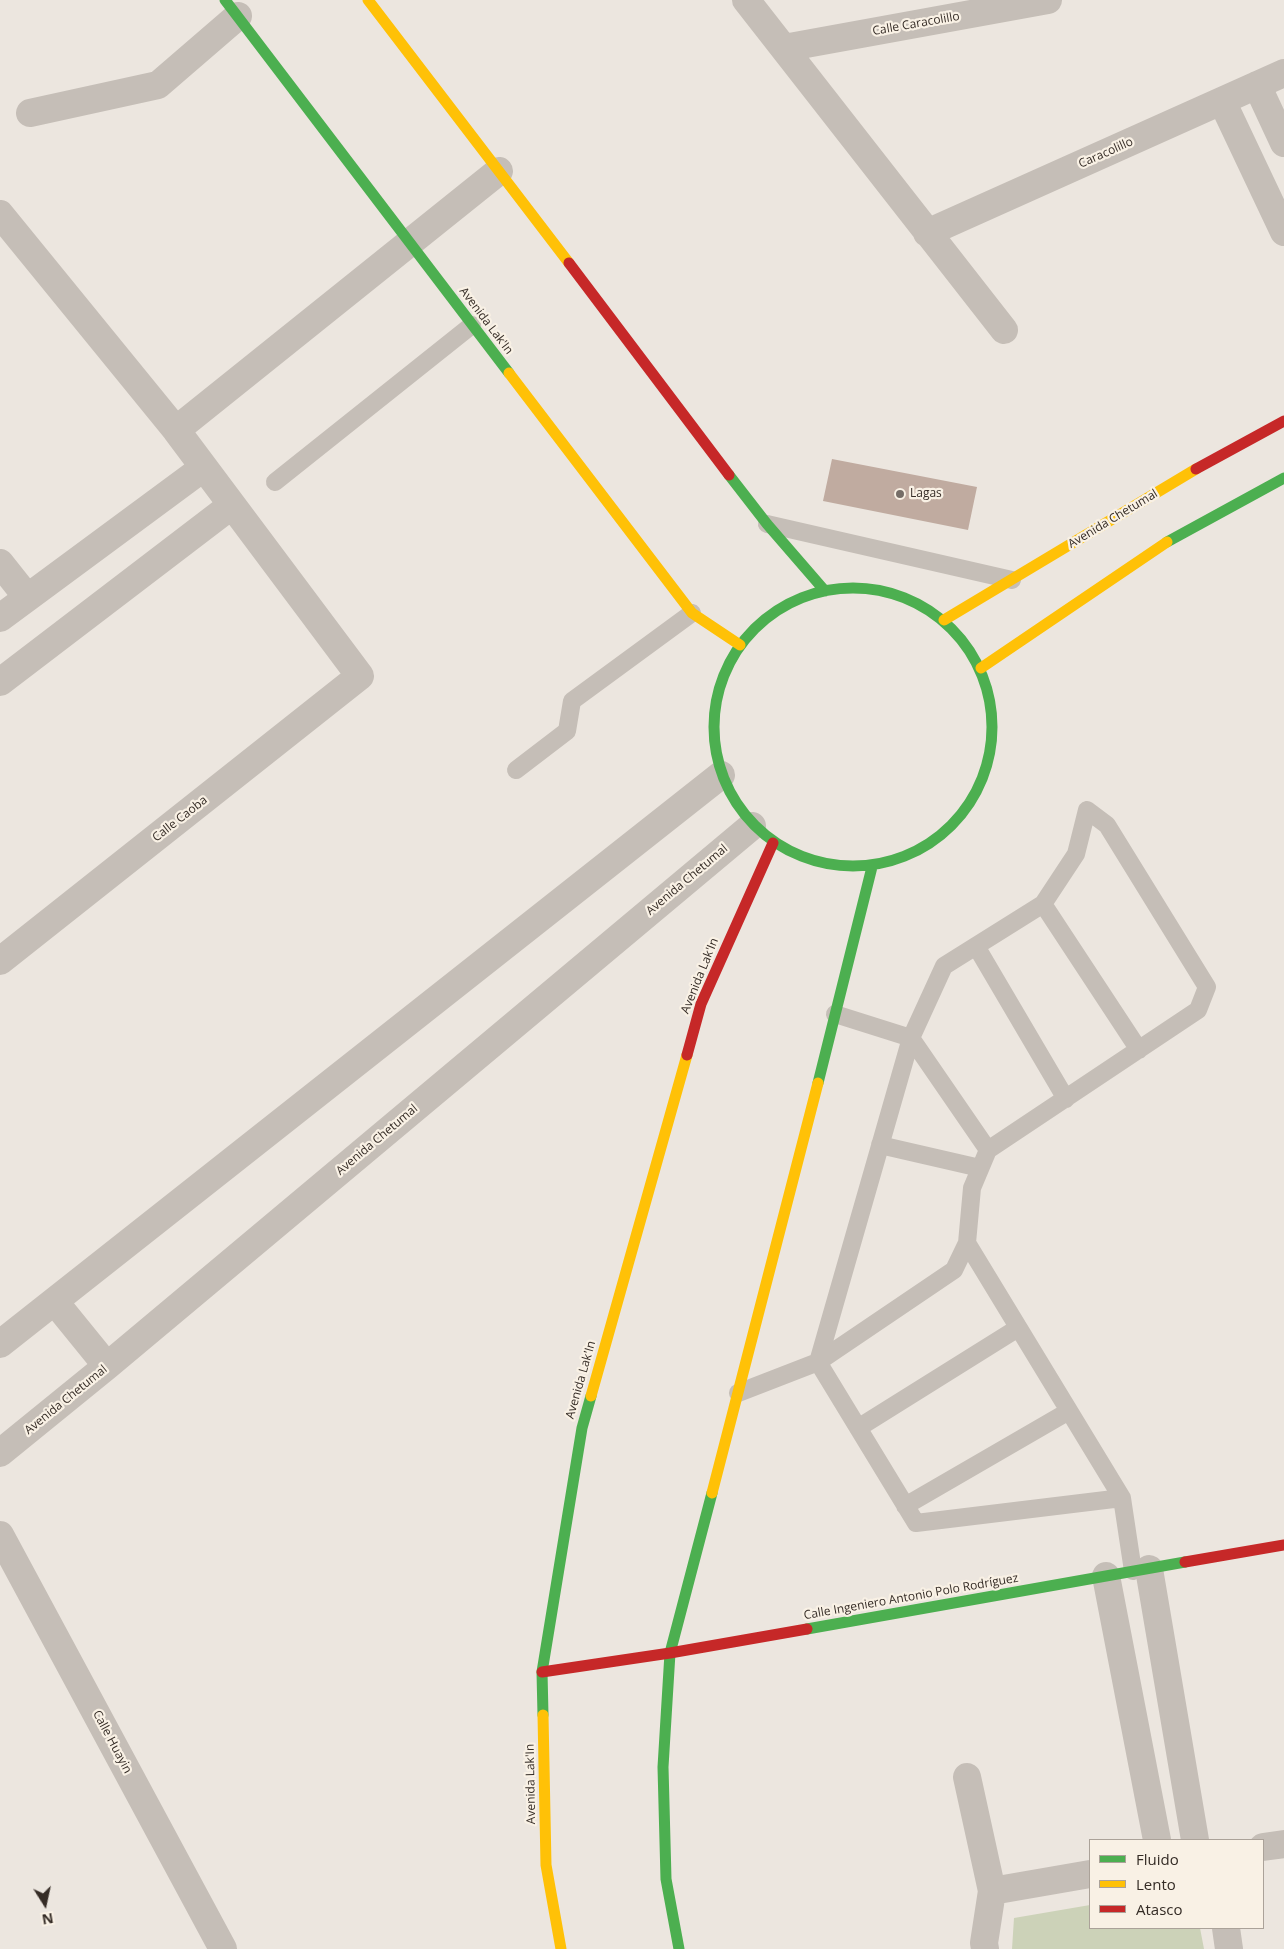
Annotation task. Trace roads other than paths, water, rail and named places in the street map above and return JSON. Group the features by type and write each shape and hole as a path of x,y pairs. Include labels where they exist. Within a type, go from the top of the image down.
{"main road":[{"path":"368,0 767,524 825,590"},
{"name":"Avenida Lak'In","path":"231,8 692,614 740,644"},
{"name":"Avenida Chetumal","path":"944,620 1189,474 1284,421"},
{"path":"981,668 1166,542 1284,478"},
{"path":"867,588 907,598 944,620 965,642 981,668 993,710 992,753 977,794 950,829 914,854 872,867 820,864 773,843 752,826 721,775 712,730 719,685 740,644 777,610 825,590 867,588"},
{"name":"Avenida Lak'In","path":"561,1949 546,1865 542,1672 582,1428 701,1004 773,843"},
{"path":"679,1949 666,1879 663,1767 670,1652 872,867"},
{"name":"Calle Ingeniero Antonio Polo Rodríguez","path":"542,1672 670,1652 1284,1545"}],"street":[{"path":"746,0 1004,330"},
{"name":"Calle Caracolillo","path":"784,48 1048,0"},
{"path":"30,113 158,85 231,8"},
{"name":"Caracolillo","path":"928,233 1284,73"},
{"path":"1257,85 1284,144"},
{"path":"1222,101 1284,232"},
{"path":"176,430 410,244 498,171"},
{"path":"0,214 176,430 232,505 0,682"},
{"path":"0,618 203,468"},
{"name":"Calle Caoba","path":"0,961 360,676 232,505"},
{"path":"0,563 27,597"},
{"path":"0,1344 721,775"},
{"name":"Avenida Chetumal","path":"0,1453 107,1366 752,826"},
{"path":"55,1302 107,1366"},
{"name":"Calle Huayin","path":"0,1535 223,1949"},
{"path":"1141,1570 1195,1839"},
{"path":"1106,1576 1157,1839"},
{"path":"967,1778 992,1891 984,1943 985,1949"},
{"path":"1264,1847 1284,1844"},
{"path":"992,1891 1089,1874"},
{"path":"1226,1929 1229,1949"}],"lane":[{"path":"275,482 472,325"},
{"path":"767,524 1012,580"},
{"path":"516,770 567,731 572,700 692,614"},
{"path":"738,1393 818,1362 954,1270 967,1243 972,1188 988,1150 1198,1010 1207,987 1107,825 1087,810 1076,854 1043,904 944,966 911,1038 818,1362 916,1523 1122,1498"},
{"path":"1043,904 1139,1050"},
{"path":"976,946 1066,1099"},
{"path":"835,1014 911,1038 988,1150"},
{"path":"880,1145 980,1168"},
{"path":"967,1243 1122,1498 1141,1570"},
{"path":"858,1428 1018,1328"},
{"path":"905,1506 1069,1411"}],"place":[{"name":"Lagas","path":"900,494"}]}
